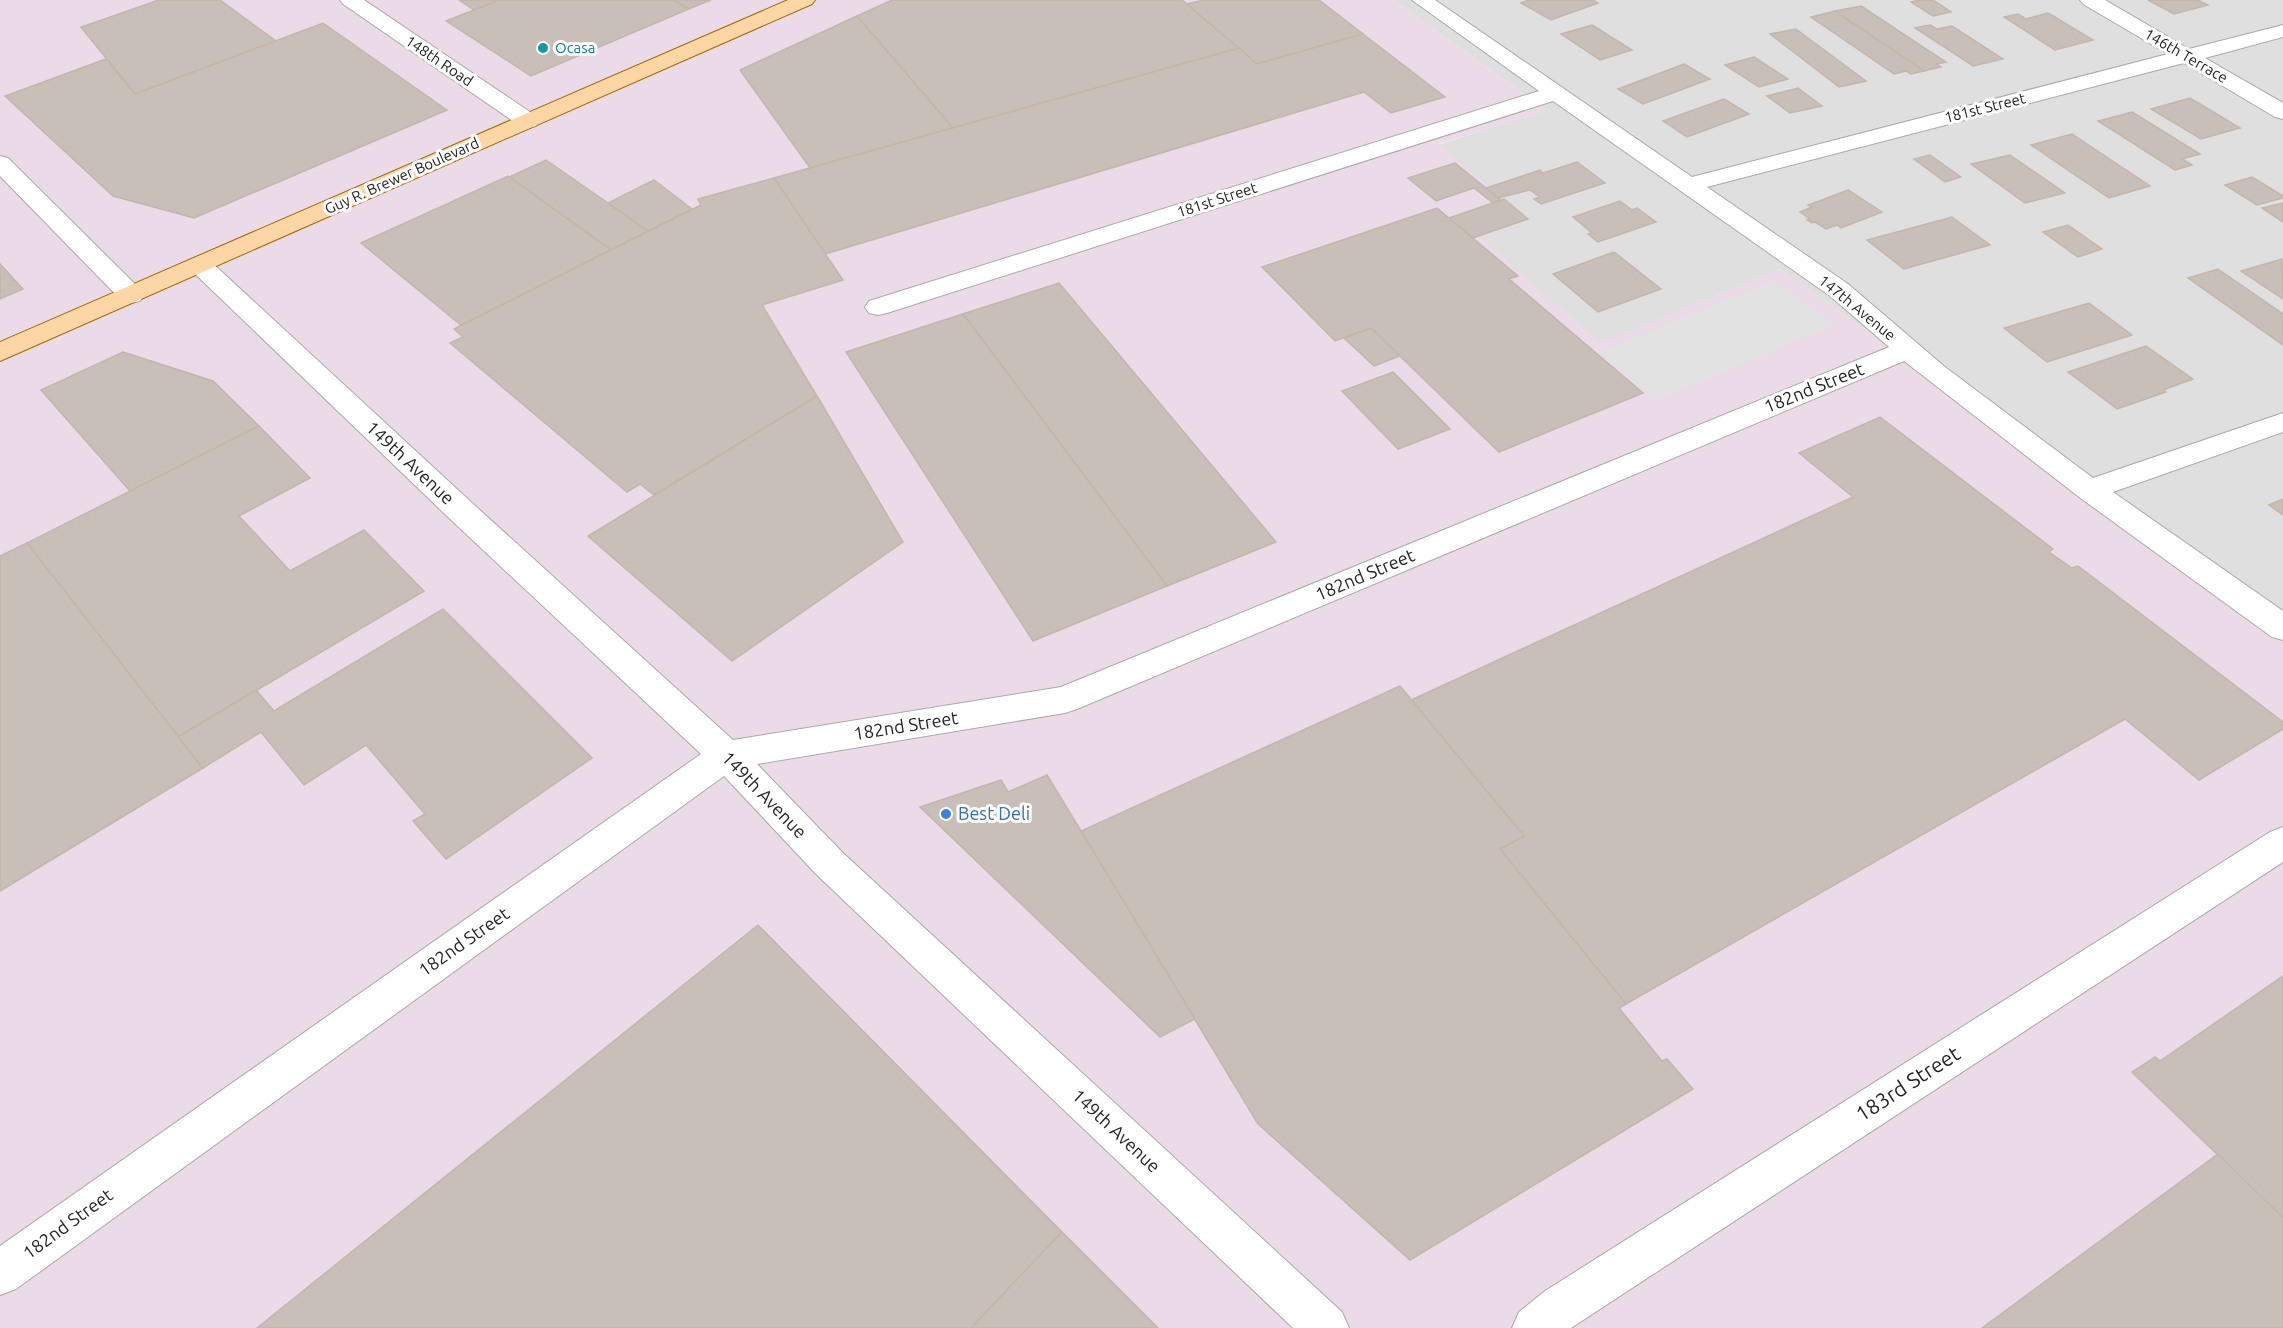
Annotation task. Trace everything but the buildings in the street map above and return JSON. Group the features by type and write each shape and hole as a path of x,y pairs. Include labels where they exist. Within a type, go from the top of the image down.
{"main road":[{"name":"Guy R. Brewer Boulevard","path":"0,352 805,0"}],"street":[{"name":"148th Road","path":"350,0 528,121"},
{"name":"147th Avenue","path":"1422,0 1839,290 1935,373 2089,490 2283,628"},
{"name":"146th Terrace","path":"2090,0 2283,112"},
{"name":"181st Street","path":"1688,184 2283,31"},
{"name":"181st Street","path":"878,307 1557,93"},
{"path":"0,163 131,295"},
{"name":"149th Avenue","path":"200,264 452,502 726,755 830,864 1326,1328"},
{"name":"182nd Street","path":"0,1273 726,755 1065,700 1908,349"},
{"path":"2089,490 2283,422"},
{"name":"183rd Street","path":"1535,1328 1561,1307 2283,843"}],"shaded area":[{"path":"0,0 1393,0 1547,111 1438,144 1502,198 1453,214 1601,343 1780,269 2283,626 2283,1328 0,1328"},
{"path":"1393,0 2283,0 2283,626 1780,269 1601,344 1452,214 1501,198 1438,145 1546,110"},
{"path":"1774,281 1834,325 1657,400 1598,352"}],"place":[{"name":"Ocasa","path":"543,48"},
{"name":"Best Deli","path":"946,814"}]}
